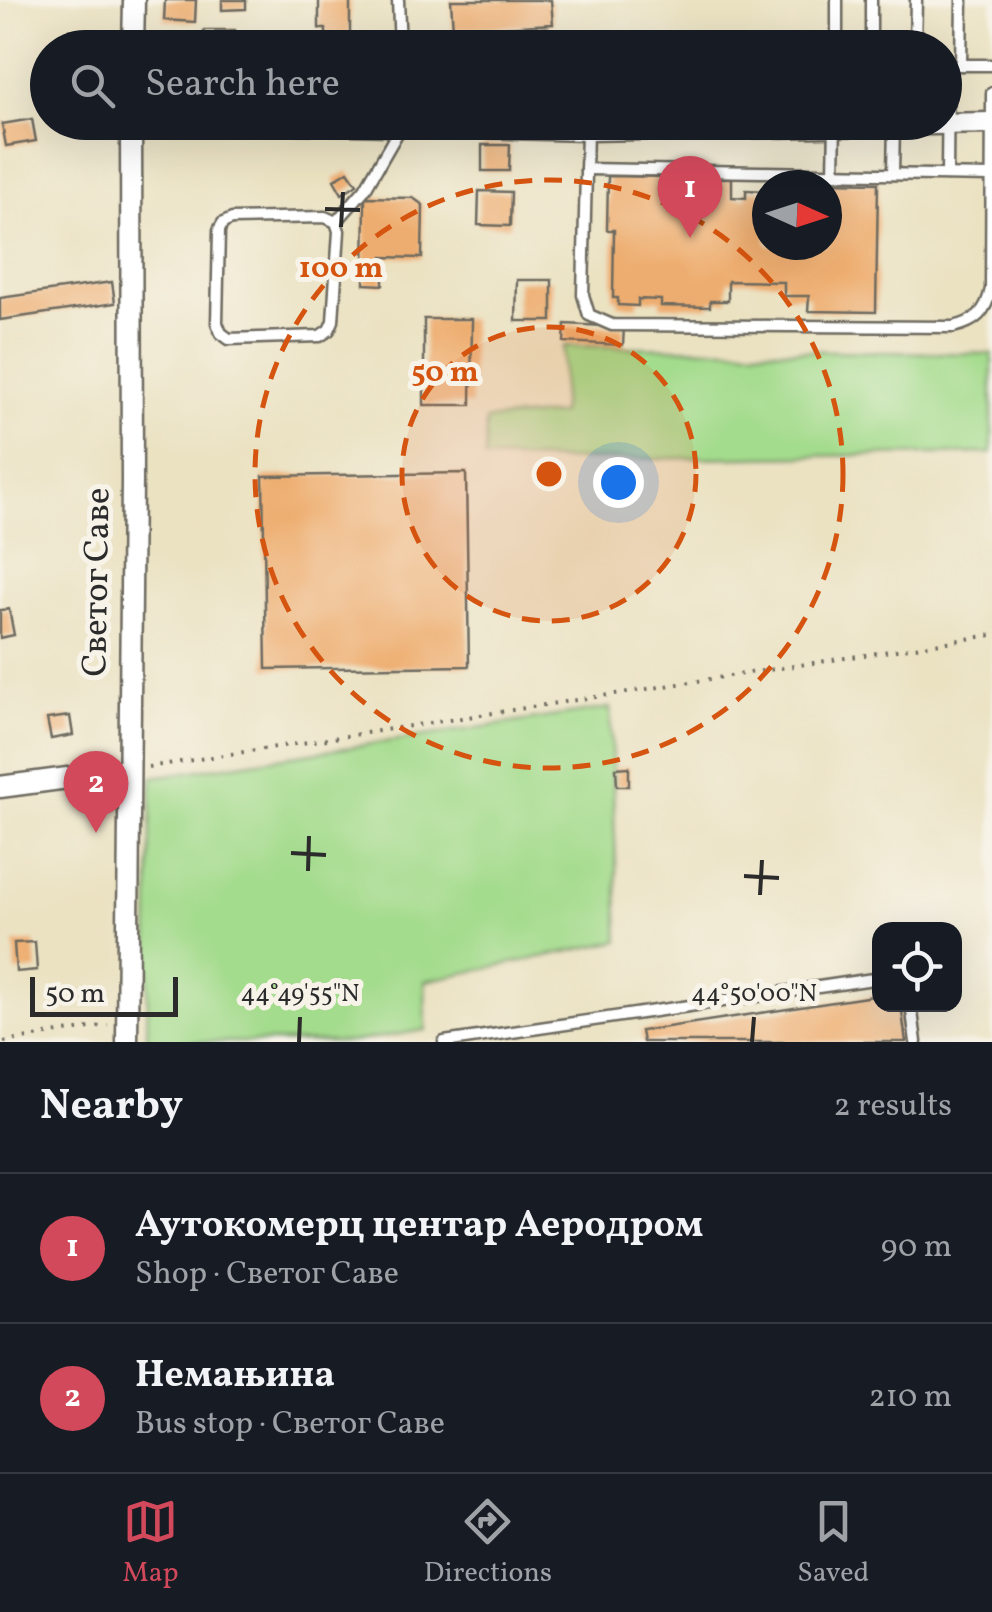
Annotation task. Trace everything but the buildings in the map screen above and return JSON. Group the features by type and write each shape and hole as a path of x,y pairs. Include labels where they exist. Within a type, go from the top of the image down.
{"street":[{"path":"133,30 134,0"},
{"path":"962,124 992,123"},
{"name":"Светог Саве","path":"127,1032 131,140"},
{"path":"0,788 128,770"}],"lane":[{"path":"398,0 399,30"},
{"path":"836,0 836,30"},
{"path":"871,0 871,30"},
{"path":"915,30 916,0"},
{"path":"962,0 962,30"},
{"path":"962,65 992,65"},
{"path":"587,140 583,295 589,316 612,325 953,326 968,324 979,316 991,289 992,94"},
{"path":"336,222 366,189 394,140"},
{"path":"834,170 835,140"},
{"path":"892,174 893,140"},
{"path":"947,175 948,140"},
{"path":"586,169 752,171"},
{"path":"842,172 992,176"},
{"path":"325,217 336,222 339,232 333,321 329,330 320,336 229,339 220,333 218,230 223,222 325,217"},
{"path":"444,1042 872,979"},
{"path":"912,1012 916,1042"}],"path":[{"path":"128,770 992,635"},
{"path":"4,1042 127,1032"}],"green space":[{"path":"564,346 992,354 992,453 485,458 486,420 561,414"},
{"path":"610,708 619,941 425,981 426,1030 351,1042 147,1042 152,777"}],"place":[{"name":"Аутокомерц центар Аеродром","path":"690,238"},
{"name":"Немањина","path":"96,833"}]}
